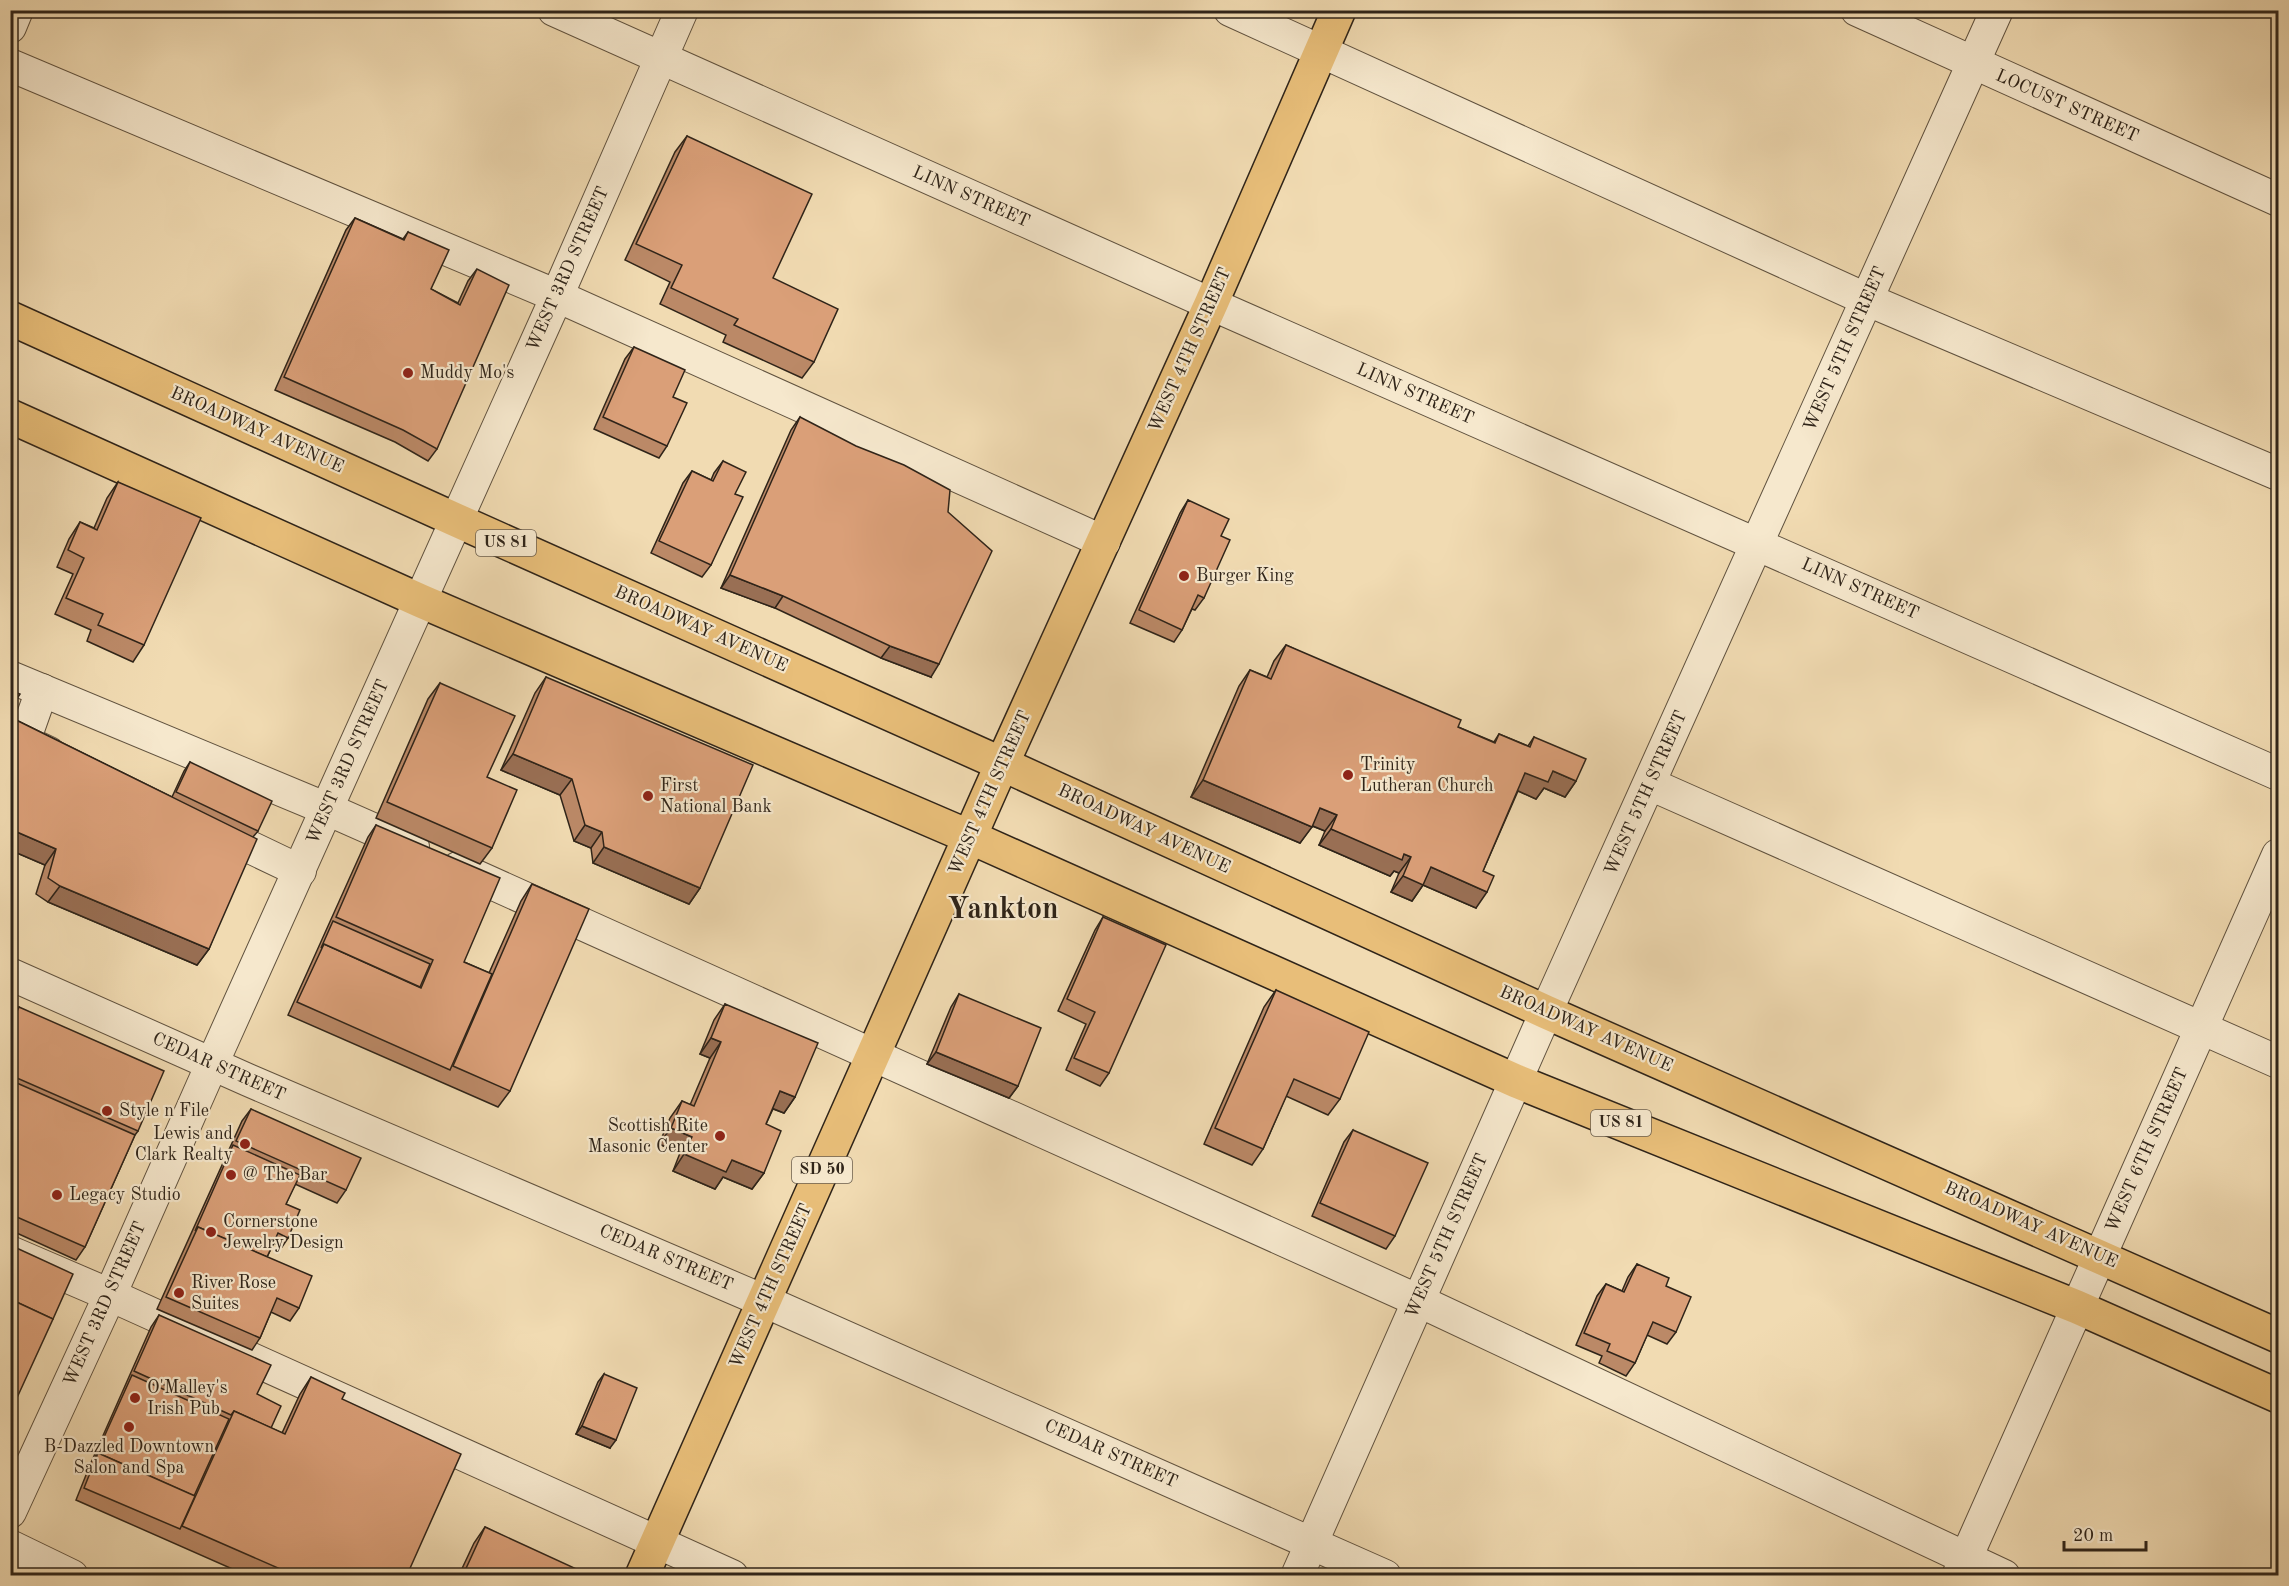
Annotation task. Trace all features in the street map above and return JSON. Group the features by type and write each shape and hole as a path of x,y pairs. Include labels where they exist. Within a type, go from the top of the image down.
{"main road":[{"name":"WEST 4TH STREET","path":"642,1575 1002,764 1211,304 1339,10"},
{"name":"BROADWAY AVENUE","path":"10,318 1002,764 1546,1012 2278,1336"},
{"name":"US 81","path":"10,416 421,601 970,837 1516,1081 2077,1307 2278,1396"}],"street":[{"path":"10,27 17,10"},
{"name":"LINN STREET","path":"554,10 1211,304 2278,774"},
{"name":"WEST 3RD STREET","path":"10,1512 421,601 682,10"},
{"path":"1230,10 1868,300 2278,474"},
{"name":"LOCUST STREET","path":"1857,10 2278,200"},
{"name":"WEST 5TH STREET","path":"1297,1575 1546,1012 1997,10"},
{"path":"10,65 557,296 1104,542"},
{"path":"10,677 327,809 874,1054 1419,1300 1962,1567 2004,1575"},
{"path":"42,690 24,741 77,766"},
{"path":"1650,784 2278,1062"},
{"path":"183,816 300,871"},
{"name":"WEST 6TH STREET","path":"1962,1567 2278,855"},
{"name":"CEDAR STREET","path":"10,974 212,1064 764,1300 1385,1575"},
{"path":"10,1251 732,1575"},
{"path":"10,1546 72,1575"}],"building":[{"path":"687,136 812,194 773,278 838,309 814,362 734,325 738,319 671,288 682,265 636,244"},
{"path":"355,218 404,240 408,232 449,250 431,289 460,305 477,269 509,285 437,449 403,430 284,377"},
{"path":"634,347 685,370 673,397 687,403 667,446 603,417"},
{"path":"800,417 856,446 904,465 950,490 948,512 992,551 939,664 890,646 783,596 730,575"},
{"path":"723,461 746,472 735,494 743,497 711,565 659,541 692,471 713,481"},
{"path":"118,482 201,518 144,645 98,625 103,614 66,598 84,558 68,550 80,522 97,530"},
{"path":"1188,500 1229,519 1221,536 1230,540 1204,598 1198,595 1182,630 1139,610"},
{"path":"1286,645 1461,720 1458,727 1495,743 1499,734 1530,747 1534,737 1586,759 1576,781 1553,771 1548,782 1525,773 1483,871 1494,876 1487,892 1431,867 1423,885 1403,876 1411,857 1404,854 1402,860 1331,829 1337,815 1320,808 1312,827 1203,780 1250,670 1271,679"},
{"path":"546,677 753,765 700,888 604,847 602,832 585,825 572,779 513,754"},
{"path":"440,683 515,716 487,777 517,790 492,848 387,802"},
{"path":"10,690 20,694 10,709"},
{"path":"10,717 257,839 209,949 60,886 48,878 56,849 10,829"},
{"path":"190,762 272,801 258,831 176,792"},
{"path":"376,825 500,878 464,962 492,974 450,1070 297,1002 324,944 421,988 433,960 336,917"},
{"path":"532,884 589,909 510,1091 453,1066"},
{"path":"1103,917 1166,945 1109,1073 1074,1058 1095,1012 1067,999"},
{"path":"333,921 430,964 420,987 324,944 321,948"},
{"path":"1276,990 1369,1032 1340,1099 1294,1079 1263,1149 1215,1128"},
{"path":"959,994 1041,1028 1018,1086 936,1052"},
{"path":"725,1004 818,1043 795,1097 780,1091 766,1124 781,1131 764,1173 732,1160 726,1172 684,1154 692,1137 671,1128 682,1101 694,1106 721,1042 711,1038"},
{"path":"19,1007 164,1071 138,1131 10,1075 10,1027"},
{"path":"10,1080 135,1135 85,1247 10,1214"},
{"path":"251,1109 361,1158 346,1190 236,1141"},
{"path":"1353,1130 1428,1163 1395,1236 1320,1203"},
{"path":"233,1145 300,1175 286,1204 300,1210 288,1238 278,1233 267,1257 198,1227 195,1231"},
{"path":"198,1227 312,1276 299,1308 277,1298 260,1338 166,1297"},
{"path":"10,1245 73,1274 53,1319 10,1299"},
{"path":"1637,1264 1669,1278 1666,1286 1691,1297 1676,1332 1653,1322 1635,1363 1607,1351 1610,1344 1584,1333 1606,1284 1624,1292"},
{"path":"10,1299 53,1319 10,1413"},
{"path":"159,1315 271,1365 257,1394 281,1406 271,1428 234,1411 231,1415 134,1371"},
{"path":"604,1374 637,1388 616,1440 582,1426"},
{"path":"132,1375 229,1419 194,1496 98,1453 95,1457"},
{"path":"311,1377 345,1393 342,1399 461,1454 407,1575 294,1575 182,1526 234,1411 285,1434"},
{"path":"98,1453 195,1496 180,1529 84,1488"},
{"path":"485,1527 583,1572 581,1575 463,1575"}],"place":[{"name":"Muddy Mo's","path":"408,373"},
{"name":"Burger King","path":"1184,576"},
{"name":"Trinity Lutheran Church","path":"1348,775"},
{"name":"First National Bank","path":"648,796"},
{"name":"Style n File","path":"107,1111"},
{"name":"Scottish Rite Masonic Center","path":"720,1136"},
{"name":"Lewis and Clark Realty","path":"245,1144"},
{"name":"@ The Bar","path":"231,1175"},
{"name":"Legacy Studio","path":"57,1195"},
{"name":"Cornerstone Jewelry Design","path":"211,1232"},
{"name":"River Rose Suites","path":"179,1293"},
{"name":"O'Malley's Irish Pub","path":"135,1398"},
{"name":"B-Dazzled Downtown Salon and Spa","path":"129,1427"}],"district":[{"name":"Yankton","path":"1003,910"}]}
